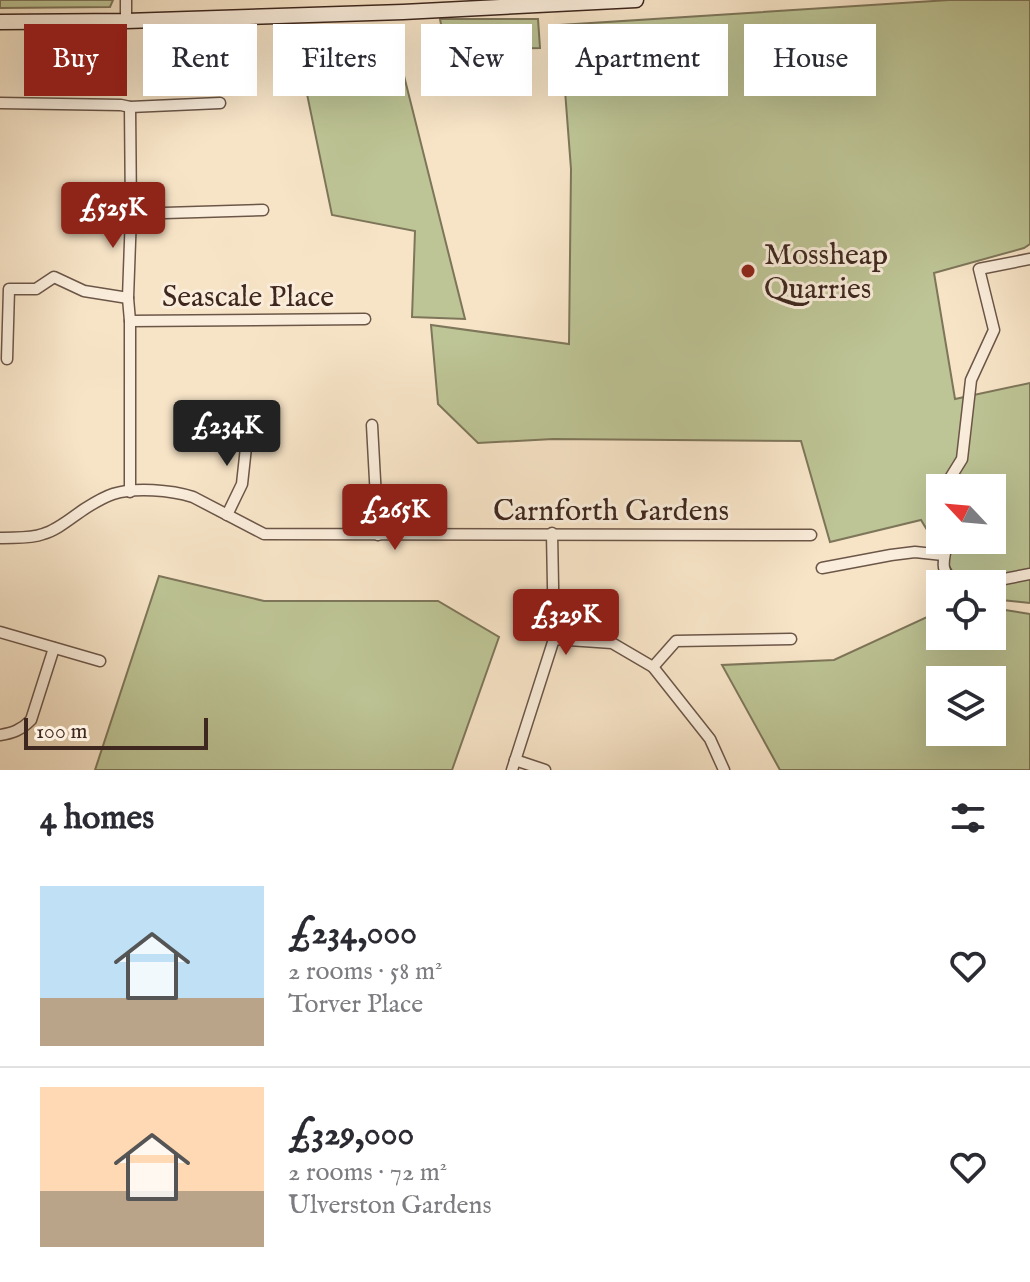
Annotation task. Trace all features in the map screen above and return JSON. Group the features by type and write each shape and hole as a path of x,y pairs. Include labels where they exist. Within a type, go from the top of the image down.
{"main road":[{"path":"0,22 403,12 636,0"}],"street":[{"path":"126,0 126,21"},
{"path":"0,103 130,107 220,103"},
{"path":"130,107 130,492"},
{"path":"131,214 263,210"},
{"path":"953,474 962,459 971,380 994,330 979,269 1030,259"},
{"path":"7,359 9,289 36,289 54,277 84,291 128,298"},
{"name":"Seascale Place","path":"130,321 365,319"},
{"path":"372,425 378,535"},
{"path":"227,515 242,484 248,429"},
{"name":"Carnforth Gardens","path":"0,538 46,534 113,494 162,491 181,493 264,534 811,535"},
{"path":"545,770 513,765 554,639 552,533"},
{"path":"822,568 915,552 943,555 945,570"},
{"path":"1006,579 1030,574"},
{"path":"0,632 100,661"},
{"path":"554,639 612,643 653,667 710,739 724,770"},
{"path":"653,667 676,641 791,639"},
{"path":"0,735 14,733 31,720 54,648"}],"green space":[{"path":"0,0 113,0 110,7 0,8"},
{"path":"949,0 1030,0 1030,244 934,273 955,399 1030,383 1030,603 1006,600 1006,570 951,570 942,554 1006,554 1006,474 926,474 926,528 921,520 830,542 801,441 553,439 478,443 438,404 431,325 569,344 571,169 565,96 728,96 728,24 576,24"},
{"path":"440,19 538,19 540,48 532,48 532,24 441,24"},
{"path":"405,80 465,319 412,317 415,231 332,215 307,96 405,96"},
{"path":"159,576 264,601 438,601 499,637 452,770 95,770"},
{"path":"1006,610 1030,614 1030,770 780,770 722,665 834,660 926,617 926,650 1006,650"}],"place":[{"name":"Mossheap Quarries","path":"748,271"}]}
